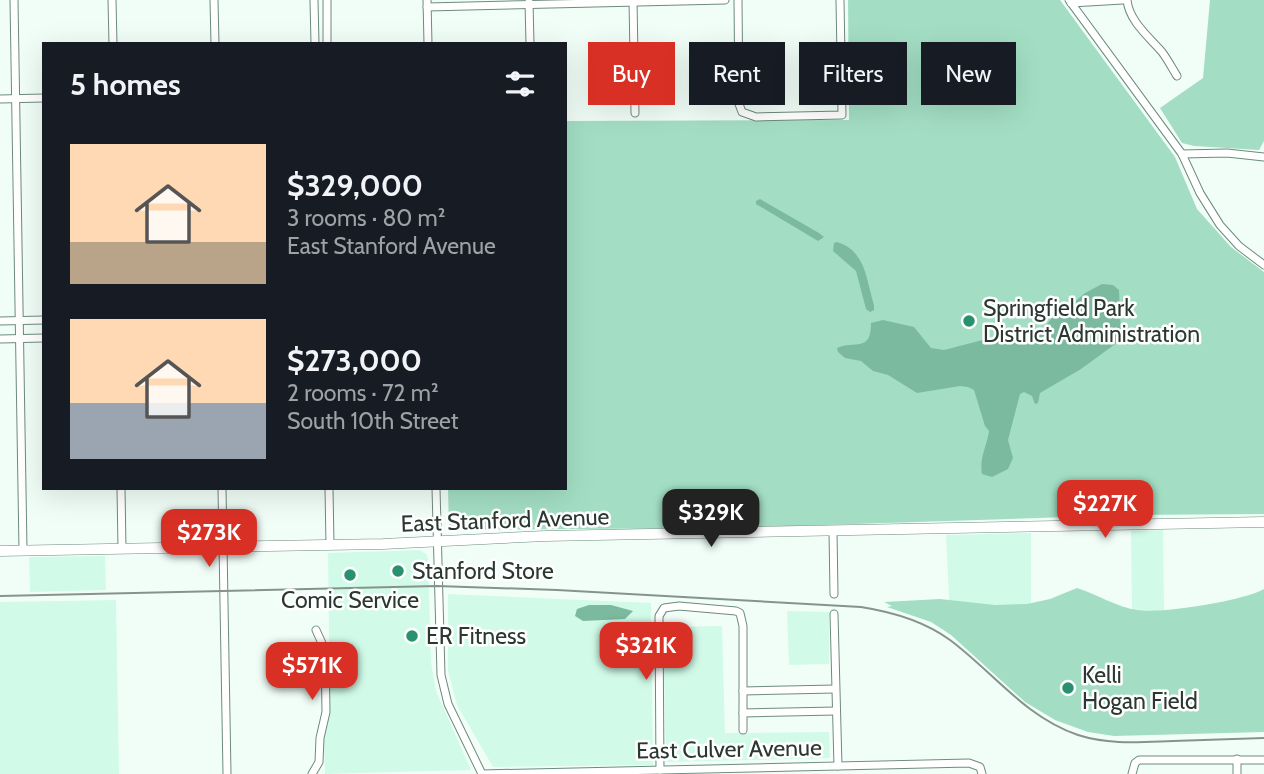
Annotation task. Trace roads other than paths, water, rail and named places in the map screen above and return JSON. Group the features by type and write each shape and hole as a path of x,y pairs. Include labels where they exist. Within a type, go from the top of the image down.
{"main road":[{"name":"East Stanford Avenue","path":"0,551 330,545 545,536 1264,522"}],"street":[{"path":"14,0 23,550"},
{"path":"112,0 113,42"},
{"path":"214,0 215,42"},
{"path":"314,0 315,42"},
{"path":"327,0 327,42"},
{"path":"428,42 427,4 725,0"},
{"path":"738,0 738,96 742,112 757,117 842,116 840,0"},
{"path":"1070,1 1125,0 1138,24 1168,60 1177,76"},
{"path":"633,1 635,113"},
{"path":"1070,1 1182,154 1200,193 1220,225 1239,246 1264,265"},
{"path":"529,2 530,42"},
{"path":"0,99 42,98"},
{"path":"1182,154 1227,153 1264,157"},
{"path":"0,321 42,320"},
{"path":"0,339 42,338"},
{"path":"121,490 122,549"},
{"path":"222,490 227,774"},
{"path":"329,490 330,545"},
{"path":"436,490 441,678 448,704 482,774"},
{"path":"833,531 834,594"},
{"path":"660,770 659,616 664,608 740,613 743,625 743,730"},
{"path":"834,614 838,766"},
{"path":"312,774 319,762 320,738 326,712 325,650 316,630"},
{"path":"743,691 835,689"},
{"path":"743,713 836,711"},
{"path":"1237,759 1237,774"},
{"path":"1132,774 1135,762 1139,760 1264,760"},
{"path":"884,764 884,774"},
{"name":"East Culver Avenue","path":"482,774 785,770 884,764 977,765 982,774"}],"railway":[{"path":"0,596 437,586 861,607 908,618 940,633 1042,717 1078,735 1125,742 1264,738"}],"place":[{"name":"Springfield Park District Administration","path":"969,321"},
{"name":"Stanford Store","path":"398,571"},
{"name":"Comic Service","path":"350,575"},
{"name":"ER Fitness","path":"412,636"},
{"name":"Kelli Hogan Field","path":"1068,688"}]}
